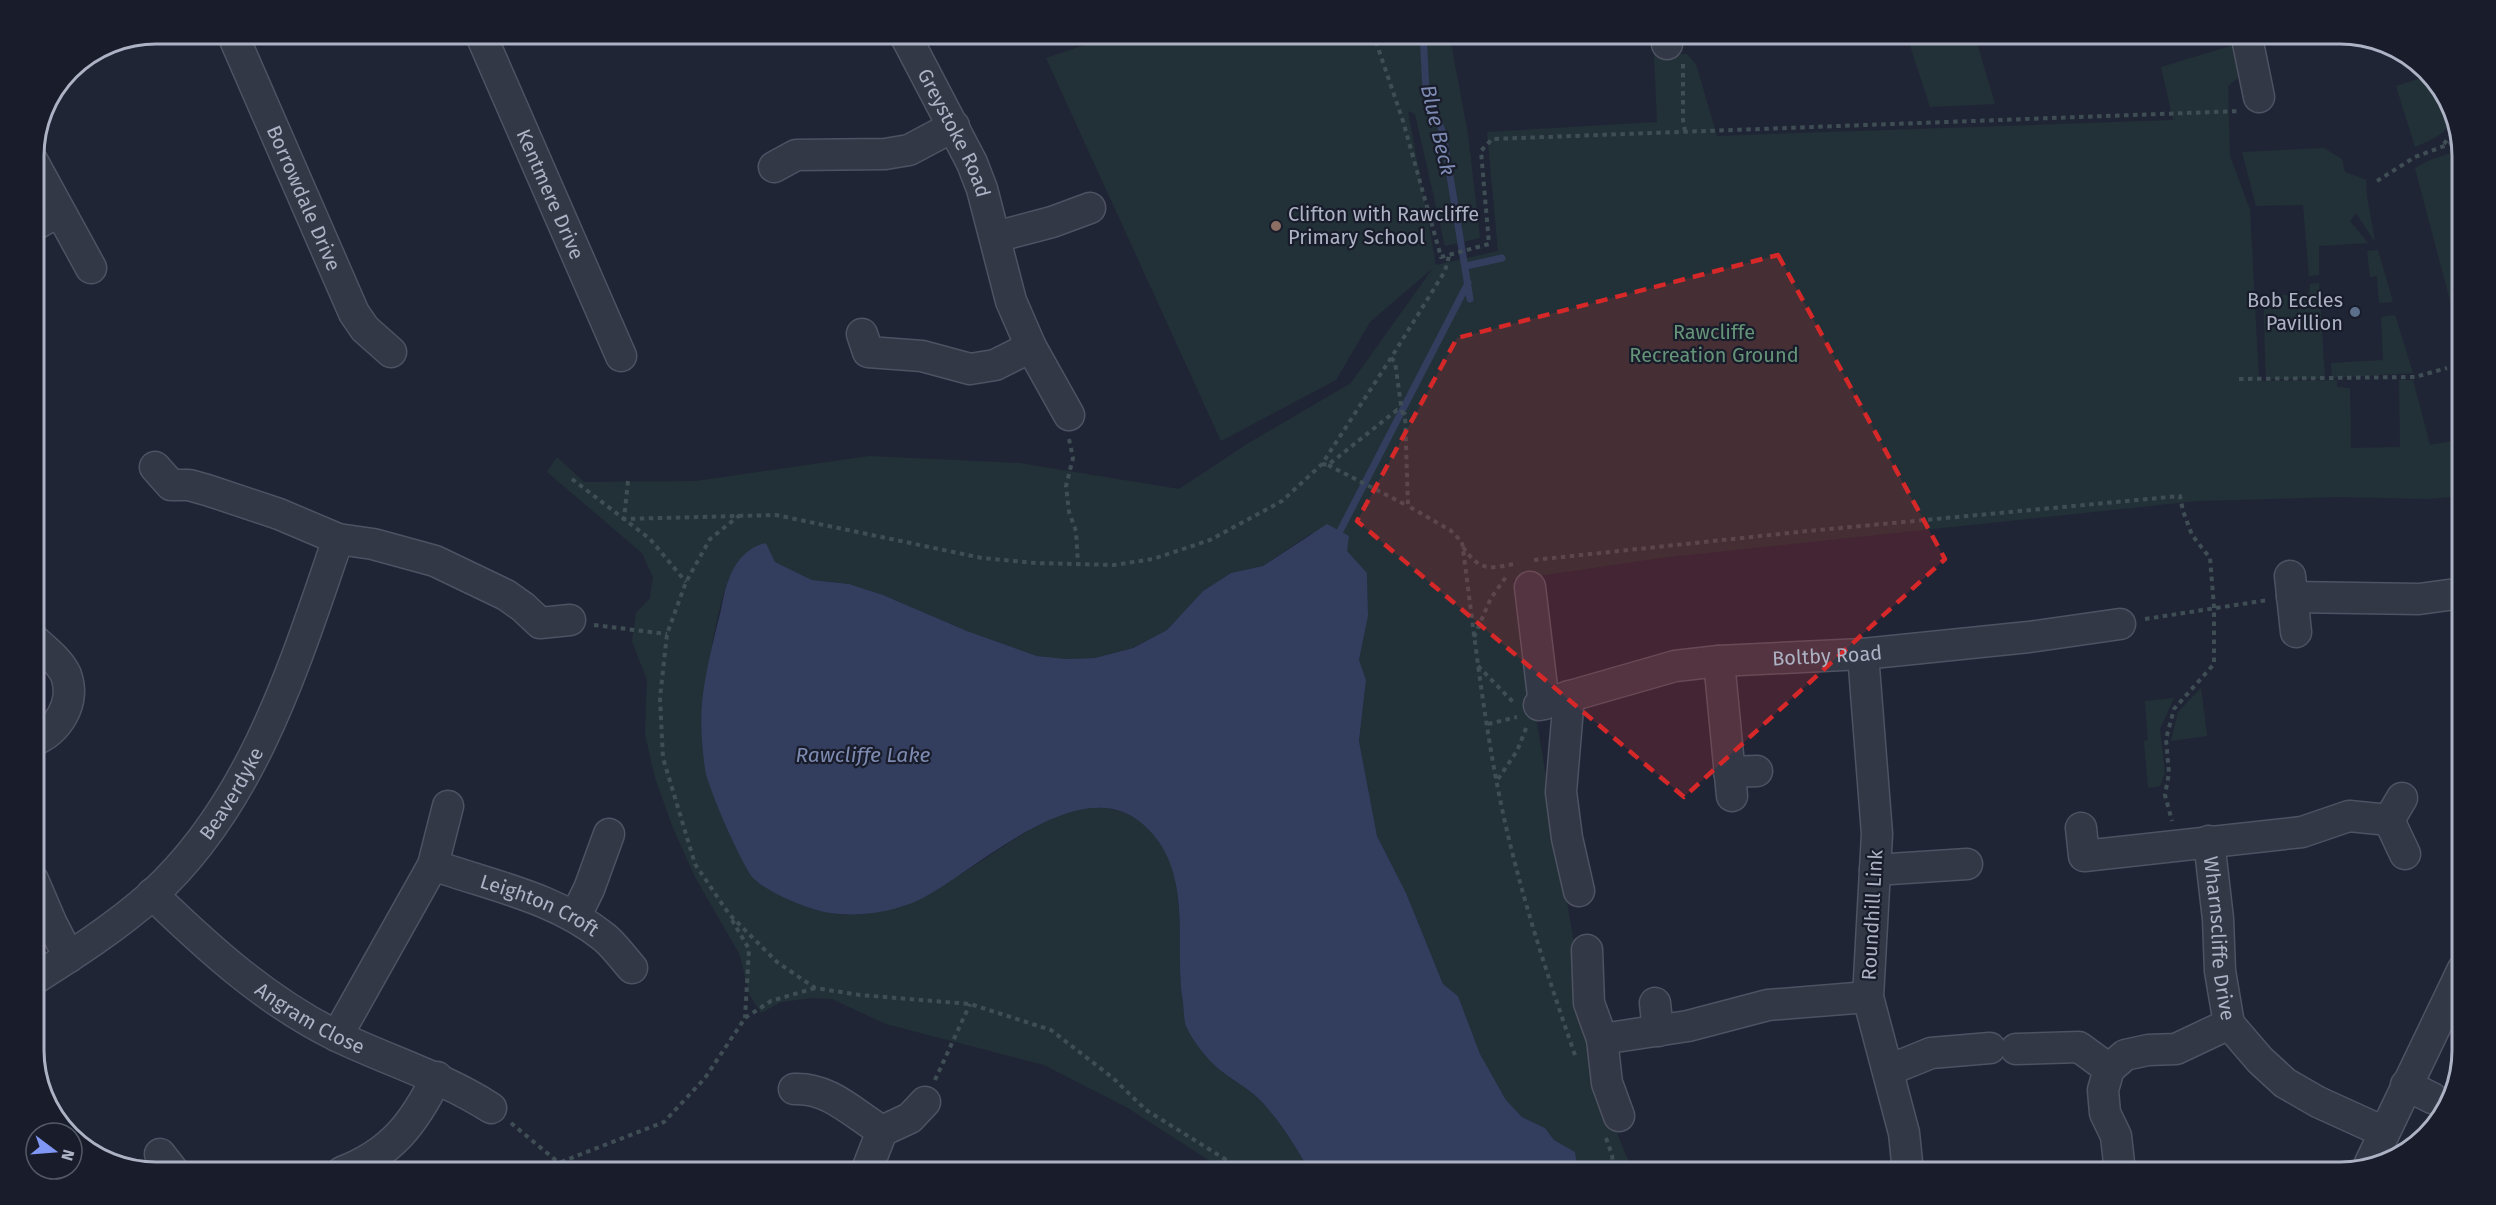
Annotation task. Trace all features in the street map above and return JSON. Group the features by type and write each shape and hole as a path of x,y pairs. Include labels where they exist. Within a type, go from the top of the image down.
{"street":[{"name":"Borrowdale Drive","path":"237,44 354,313 365,329 390,352"},
{"name":"Kentmere Drive","path":"485,44 621,356"},
{"name":"Greystoke Road","path":"909,44 954,126 982,189 995,237 1001,271 1011,301 1031,347 1069,415"},
{"path":"2247,44 2251,104"},
{"path":"788,154 885,154 909,150 954,126"},
{"path":"44,183 91,268"},
{"path":"995,237 1052,222 1090,208"},
{"path":"44,220 59,211"},
{"path":"863,350 922,356 970,369 995,364 1031,347"},
{"path":"155,467 171,485 189,485 207,490 279,514 338,539 373,544 435,561 506,595 540,623 570,620"},
{"name":"Beaverdyke","path":"44,973 69,957 152,894 183,862 212,823 264,736 294,666 338,539"},
{"path":"1527,574 1541,707 1561,792 1567,838 1579,891"},
{"path":"2296,632 2291,587 2419,598 2452,594"},
{"name":"Boltby Road","path":"1541,707 1676,666 1719,661 1863,654 2029,637 2120,624"},
{"path":"44,650 66,675 68,694 65,712 57,725 44,737"},
{"name":"Roundhill Link","path":"1863,654 1877,834 1868,997 1904,1133 1907,1162"},
{"path":"1719,661 1739,780"},
{"path":"337,1036 433,865 448,806"},
{"path":"2081,828 2084,856 2302,832 2349,816 2396,809 2405,854"},
{"path":"576,917 609,834"},
{"name":"Wharnscliffe Drive","path":"2209,841 2218,919 2220,971 2229,1024 2260,1060 2285,1083 2318,1102 2384,1132"},
{"path":"1875,870 1967,864"},
{"name":"Leighton Croft","path":"433,865 542,900 576,917 605,938 632,968"},
{"name":"Angram Close","path":"152,894 208,949 267,995 337,1036 436,1077 491,1108"},
{"path":"44,906 69,957"},
{"path":"1587,950 1589,1003 1602,1039 1612,1126"},
{"path":"1602,1039 1657,1017 1688,1026 1768,1005 1868,997"},
{"path":"2373,1157 2384,1132 2419,1091 2452,1000"},
{"path":"2119,1162 2116,1136 2105,1113 2103,1090 2109,1069 2125,1055 2148,1050 2176,1049 2229,1024"},
{"path":"1889,1070 1931,1053 2003,1048 2079,1047 2109,1069"},
{"path":"362,1162 376,1155 410,1125 421,1109 436,1077"},
{"path":"794,1089 820,1092 834,1098 882,1131"},
{"path":"871,1162 882,1131 910,1118 925,1102"}],"path":[{"path":"1377,44 1403,121 1441,257 1489,244 1481,151 1492,140 2251,104"},
{"path":"1672,44 1683,58 1685,131"},
{"path":"2443,145 2450,135"},
{"path":"2378,181 2415,157 2451,143"},
{"path":"624,519 776,515 982,558 1035,563 1114,565 1153,559 1192,547 1282,501 1322,464 1445,271 1450,255"},
{"path":"1391,358 1395,362 1402,412 1405,414 1408,506"},
{"path":"2239,379 2415,377 2447,368"},
{"path":"1328,465 1397,410 1402,412"},
{"path":"1069,415 1066,428 1073,458 1066,486 1069,512 1076,531 1078,564"},
{"path":"1322,464 1408,506 1450,530 1462,542 1478,666 1507,830 1538,947 1579,1066"},
{"path":"572,479 650,539 686,582"},
{"path":"624,519 628,481"},
{"path":"1474,637 1497,590 1509,572 1527,574 1808,531 2180,496 2183,512 2192,535 2210,558 2214,607 2214,664 2174,709 2166,739 2169,773 2165,795 2178,845"},
{"path":"740,515 710,539 686,582 667,634 660,698 663,758 695,864 729,914 749,949 745,1018"},
{"path":"1462,547 1472,560 1481,566 1527,574"},
{"path":"2120,624 2214,607 2291,587"},
{"path":"570,620 667,634"},
{"path":"1478,666 1526,715 1541,707"},
{"path":"1488,724 1541,707"},
{"path":"1498,779 1517,751 1541,707"},
{"path":"729,914 777,962 815,988"},
{"path":"491,1108 561,1162 664,1122 705,1078 745,1018 771,1000 815,988 860,995 970,1004 1051,1030 1113,1078 1146,1110 1228,1162"},
{"path":"925,1102 970,1004"},
{"path":"1612,1126 1613,1162"}],"highlighted area":[{"path":"1778,255 1945,559 1684,797 1357,521 1457,338"}],"green space":[{"name":"Rawcliffe Recreation Ground","path":"1088,44 1451,44 1468,134 1480,238 1445,246 1415,114 1408,111 1436,265 1498,251 1487,132 1657,122 1654,53 1687,54 1696,64 1717,136 2173,120 2161,67 2234,45 2242,75 2228,86 2230,156 2250,210 2259,381 2337,380 2337,387 2350,388 2351,448 2400,447 2399,380 2413,380 2430,445 2452,441 2452,497 2197,501 1660,558 1513,580 1598,1087 1629,1162 1576,1162 1575,1152 1554,1140 1545,1128 1522,1117 1506,1100 1480,1054 1458,996 1443,984 1406,893 1377,836 1359,741 1366,680 1359,660 1368,616 1367,573 1346,551 1312,533 1263,566 1231,573 1203,591 1167,630 1132,648 1095,658 1067,659 1037,656 967,631 883,595 849,584 812,580 775,562 766,543 739,567 727,583 719,610 710,658 702,725 703,746 710,784 725,823 751,875 772,892 797,903 846,915 893,907 937,888 1020,836 1059,816 1097,808 1135,818 1154,833 1166,852 1174,874 1180,924 1180,974 1187,1026 1220,1070 1253,1094 1269,1110 1304,1162 1212,1162 1128,1108 1044,1065 886,1024 832,999 813,998 781,1002 761,1013 749,994 740,955 695,877 673,828 655,778 645,734 647,680 632,641 636,613 650,598 653,577 642,553 547,472 557,457 584,482 696,481 869,456 1019,463 1179,489 1247,444 1351,383 1433,268 1370,322 1336,380 1221,441 1046,58"},
{"path":"1910,44 1977,44 1995,104 1930,107"},
{"path":"2421,78 2434,93 2449,126 2442,133 2415,147 2396,86"},
{"path":"2324,148 2342,159 2345,172 2366,180 2375,242 2356,213 2350,221 2368,243 2319,246 2319,275 2309,276 2303,205 2256,206 2242,152"},
{"path":"2452,153 2452,308 2415,168"},
{"path":"2378,250 2393,302 2379,303 2377,276 2370,277 2367,251"},
{"path":"2319,283 2325,379 2266,379 2263,296 2309,294 2310,284"},
{"path":"2395,315 2413,373 2332,378 2331,363 2383,360 2381,317"},
{"path":"2201,688 2207,736 2171,741 2178,712"},
{"path":"2174,698 2160,729 2165,773 2160,786 2148,788 2144,741 2148,740 2145,701"}],"water":[{"name":"Rawcliffe Lake","path":"1327,524 1349,536 1347,551 1367,573 1368,616 1359,660 1366,680 1359,741 1377,836 1406,893 1443,984 1458,996 1480,1054 1506,1100 1522,1117 1545,1128 1554,1140 1575,1152 1576,1162 1304,1162 1288,1136 1262,1102 1213,1064 1189,1032 1185,1022 1180,973 1178,902 1175,879 1168,858 1156,838 1139,821 1114,809 1086,809 1056,817 1026,832 919,900 892,909 863,914 834,914 820,911 772,892 754,879 734,844 707,778 702,744 702,703 707,669 727,583 739,561 753,548 766,543 775,562 812,580 849,584 883,595 967,631 1037,656 1067,659 1095,658 1133,648 1167,630 1203,591 1231,573 1263,566"}],"waterway":[{"name":"Blue Beck","path":"1424,44 1426,91 1443,133 1470,299"},
{"path":"1466,266 1502,258"},
{"path":"1340,531 1468,283"}],"place":[{"name":"Clifton with Rawcliffe Primary School","path":"1276,226"},
{"name":"Bob Eccles Pavillion","path":"2355,312"}]}
